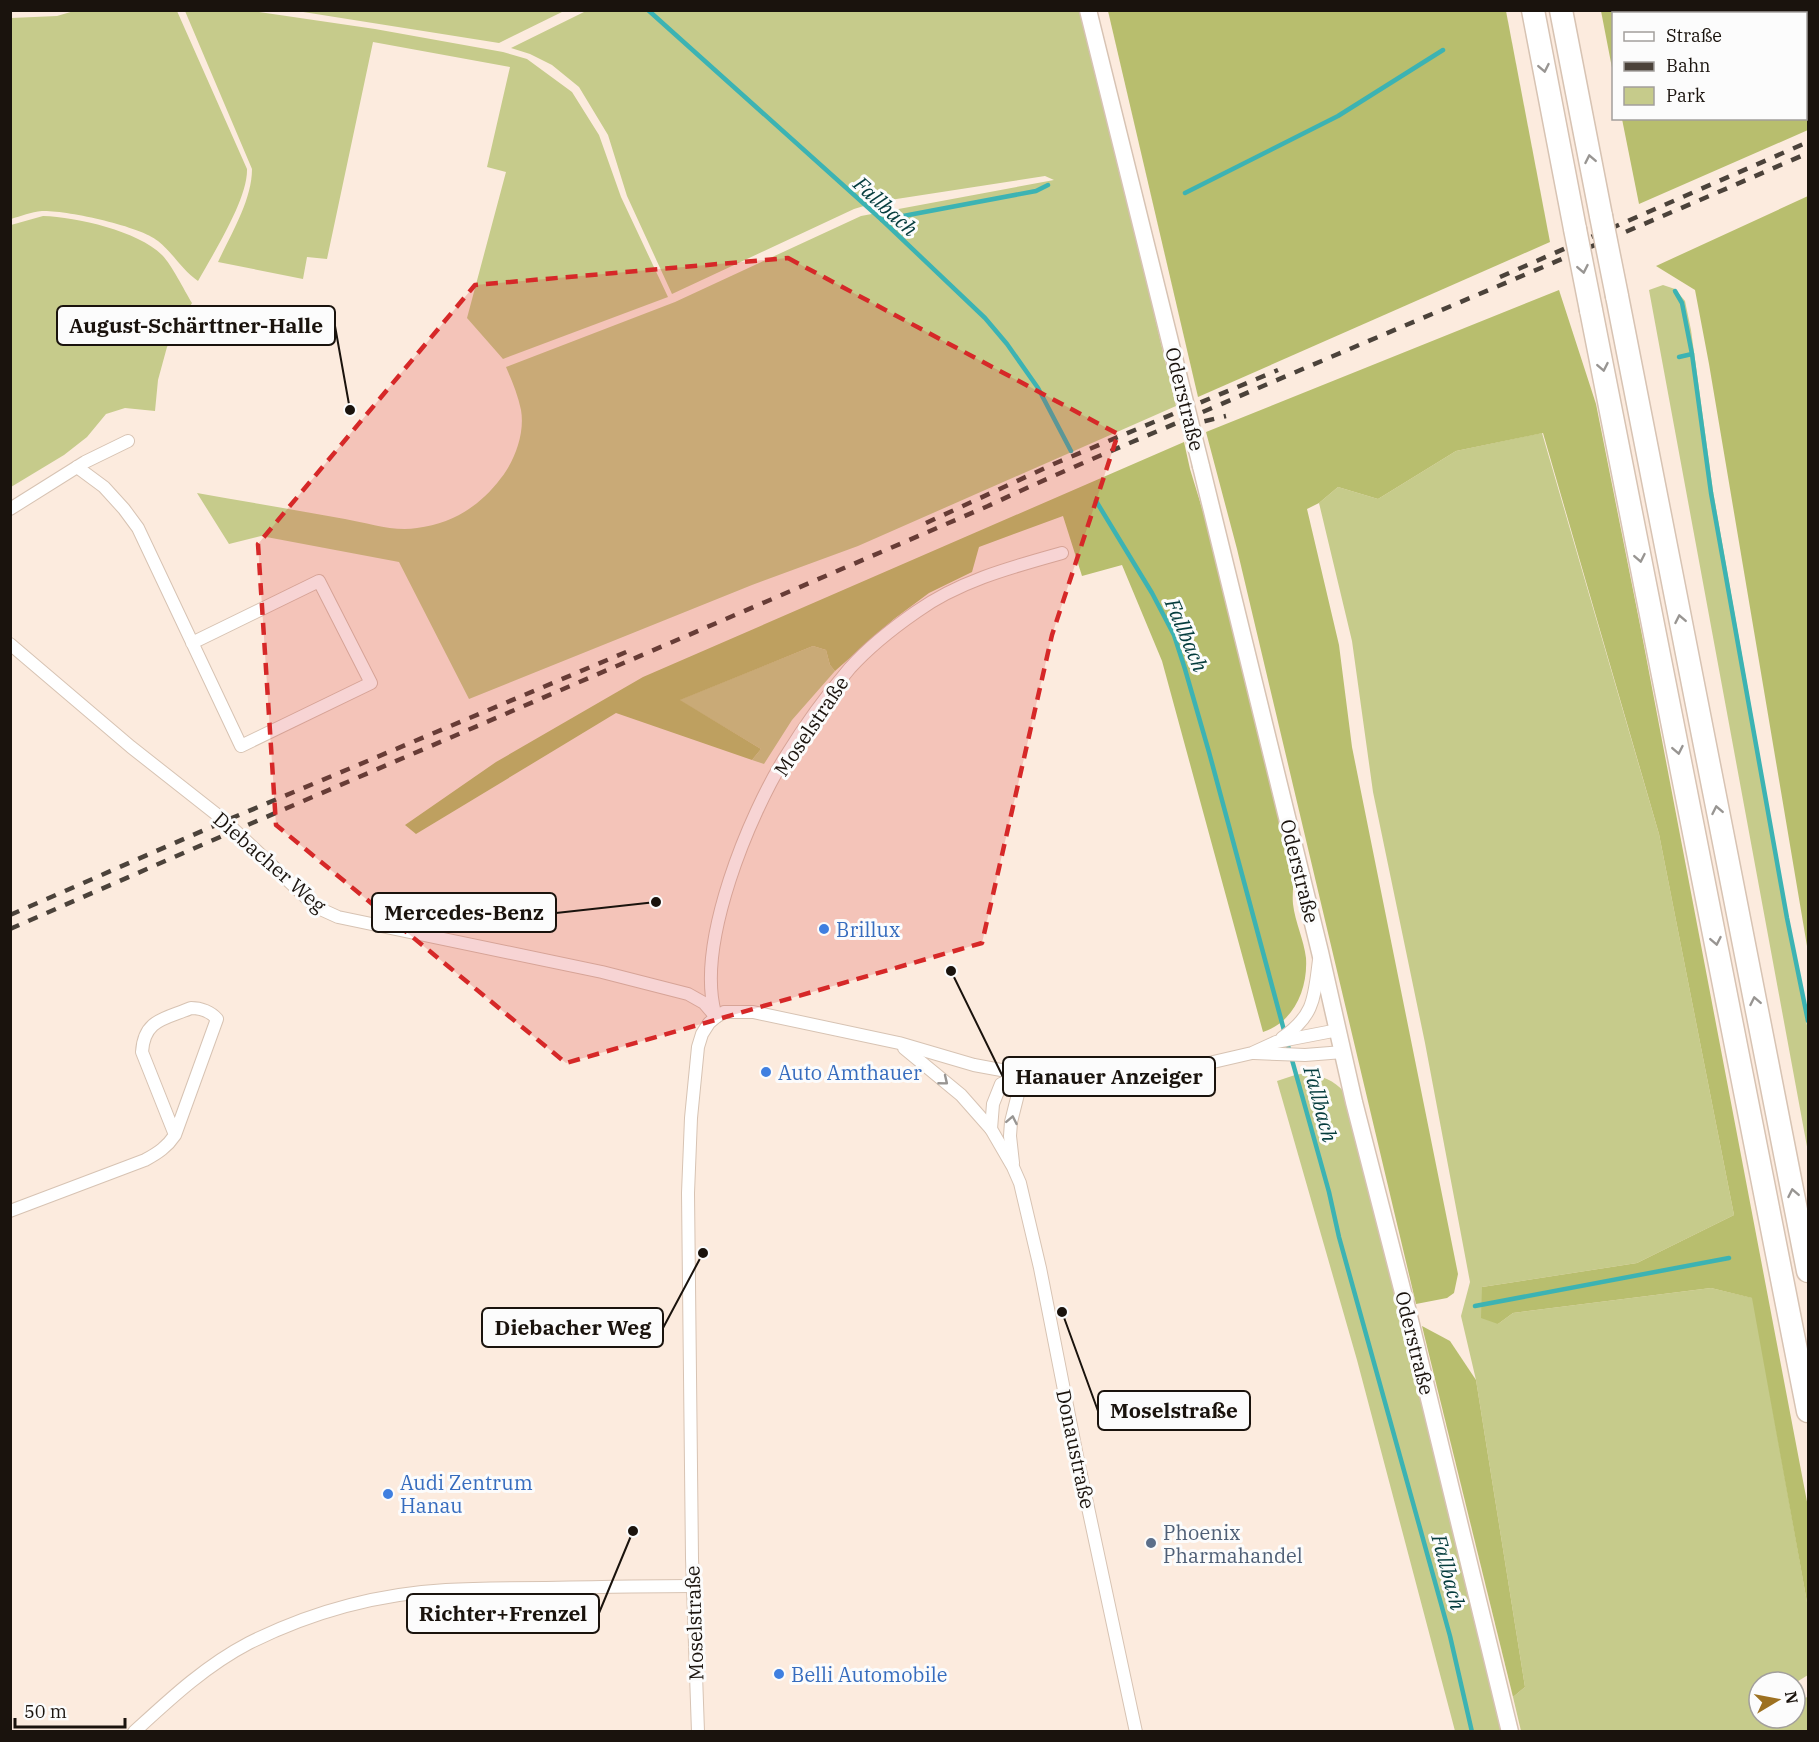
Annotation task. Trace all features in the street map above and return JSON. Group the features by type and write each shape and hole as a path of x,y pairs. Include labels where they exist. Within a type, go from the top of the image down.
{"highway":[{"path":"1533,10 1809,1411"},
{"path":"1561,10 1809,1271"}],"street":[{"name":"Oderstraße","path":"1088,10 1510,1731"},
{"path":"10,509 77,467 128,441"},
{"path":"77,467 104,487 138,528 192,644 241,746 371,683 320,581 192,644"},
{"name":"Moselstraße","path":"698,1731 692,1586 689,1145 698,1047 702,1034 716,1017 711,995 711,956 729,885 753,819 785,756 852,666 918,611 961,587 993,573 1062,553"},
{"name":"Diebacher Weg","path":"10,644 131,747 225,821 324,912 338,917 602,972 688,994 704,1003 716,1017"},
{"path":"1299,1032 1312,1002 1320,952"},
{"path":"10,1211 145,1160 169,1145 175,1135 217,1019 213,1014 197,1008 191,1008 156,1022 146,1031 142,1041 142,1052 175,1135"},
{"path":"716,1017 730,1011 753,1012 899,1043 974,1065 1023,1074 1068,1078 1145,1076 1170,1072 1252,1053 1299,1032 1338,1030"},
{"name":"Donaustraße","path":"899,1043 962,1095 991,1129 1020,1183 1040,1268 1077,1456 1136,1731"},
{"path":"1252,1053 1305,1055 1343,1052"},
{"path":"991,1129 993,1104 1001,1084 1023,1074"},
{"name":"Donaustraße","path":"1013,1167 1010,1129 1023,1074"},
{"path":"134,1731 195,1678 248,1644 311,1616 347,1606 396,1596 454,1589 692,1586"}],"highlighted area":[{"path":"788,258 1118,434 1052,635 982,943 566,1063 276,825 258,544 475,285"}],"green space":[{"path":"74,11 177,11 247,169 246,181 236,211 198,281 158,241 136,230 85,216 53,211 26,214 11,219 11,18 57,16"},
{"path":"185,11 253,11 375,29 503,52 527,59 572,92 599,135 621,197 668,297 503,359 467,318 506,172 487,167 510,67 373,42 327,259 307,257 303,279 218,262 245,205 252,169"},
{"path":"297,11 564,11 499,43"},
{"path":"586,11 1079,11 1176,406 858,546 752,585 469,699 399,562 261,536 229,544 197,493 399,529 430,526 454,518 474,505 493,488 515,455 522,419 517,393 506,367 675,302 861,216 1054,180 1045,176 877,202 854,209 672,294 627,196 608,135 579,87 552,65 511,48"},
{"path":"1108,11 1506,11 1550,242 1198,397"},
{"path":"1601,11 1808,11 1808,130 1639,204 1622,120 1807,120 1807,12 1612,12 1612,68"},
{"path":"1808,196 1808,952 1695,290 1656,266"},
{"path":"43,216 89,222 123,232 151,246 170,265 192,303 167,347 158,380 155,411 125,408 106,414 87,437 64,455 11,487 11,225"},
{"path":"1663,285 1675,289 1685,301 1691,330 1713,491 1808,1031 1808,1152 1649,290"},
{"path":"1559,290 1596,404 1808,1507 1808,1608 1752,1298 1711,1288 1513,1313 1498,1324 1481,1318 1482,1287 1637,1263 1734,1215 1659,834 1543,433 1456,451 1378,499 1338,487 1319,503 1307,509 1339,645 1352,747 1458,1274 1454,1293 1447,1298 1416,1304 1237,549 1206,432"},
{"path":"1542,433 1659,834 1734,1215 1637,1263 1482,1287 1498,1324 1513,1313 1711,1288 1753,1298 1808,1608 1808,1675 1807,1670 1747,1670 1747,1730 1807,1730 1808,1697 1808,1731 1521,1731 1513,1697 1525,1687 1476,1380 1461,1316 1470,1282 1425,1043 1373,792 1352,641 1319,503 1338,487 1378,499 1456,451"},
{"path":"1184,442 1223,577 1294,871 1293,904 1305,951 1306,970 1297,1003 1283,1021 1274,1027 1263,1032 1162,661 1122,565 1082,576 1063,516 979,547 972,572 929,593 894,619 835,671 830,665 826,650 813,646 680,700 761,749 752,760 616,713 416,834 405,825 496,762 643,677"},
{"path":"813,646 826,650 830,665 835,671 792,720 764,764 752,760 761,749 679,700"},
{"path":"1307,1073 1327,1079 1344,1092 1408,1336 1502,1731 1455,1731 1357,1360 1277,1081"},
{"path":"1422,1326 1450,1341 1476,1380 1525,1687 1513,1697"}],"waterway":[{"name":"Fallbach","path":"648,10 882,220 985,318 1007,344 1038,388 1071,451"},
{"path":"1185,193 1338,116 1443,50"},
{"path":"882,220 1036,191 1048,185"},
{"path":"1675,291 1682,303 1692,354 1679,357"},
{"path":"1692,354 1711,493 1787,918 1808,1021"},
{"name":"Fallbach","path":"1096,501 1152,593 1174,635 1209,752 1285,1034"},
{"name":"Fallbach","path":"1287,1042 1450,1636 1472,1732"},
{"path":"1475,1306 1729,1258"}],"railway":[{"path":"1500,277 1808,142"},
{"path":"10,929 1044,480 1808,153"},
{"path":"926,523 1056,463 1278,370"},
{"path":"1185,426 1226,416"},
{"path":"10,915 225,821 631,650"}],"place":[{"name":"August-Schärttner-Halle","path":"350,410"},
{"name":"Mercedes-Benz","path":"656,902"},
{"name":"Brillux","path":"824,929"},
{"name":"Hanauer Anzeiger","path":"951,971"},
{"name":"Auto Amthauer","path":"766,1072"},
{"name":"Diebacher Weg","path":"703,1253"},
{"name":"Moselstraße","path":"1062,1312"},
{"name":"Audi Zentrum Hanau","path":"388,1494"},
{"name":"Richter+Frenzel","path":"633,1531"},
{"name":"Phoenix Pharmahandel","path":"1151,1543"},
{"name":"Belli Automobile","path":"779,1674"}]}
